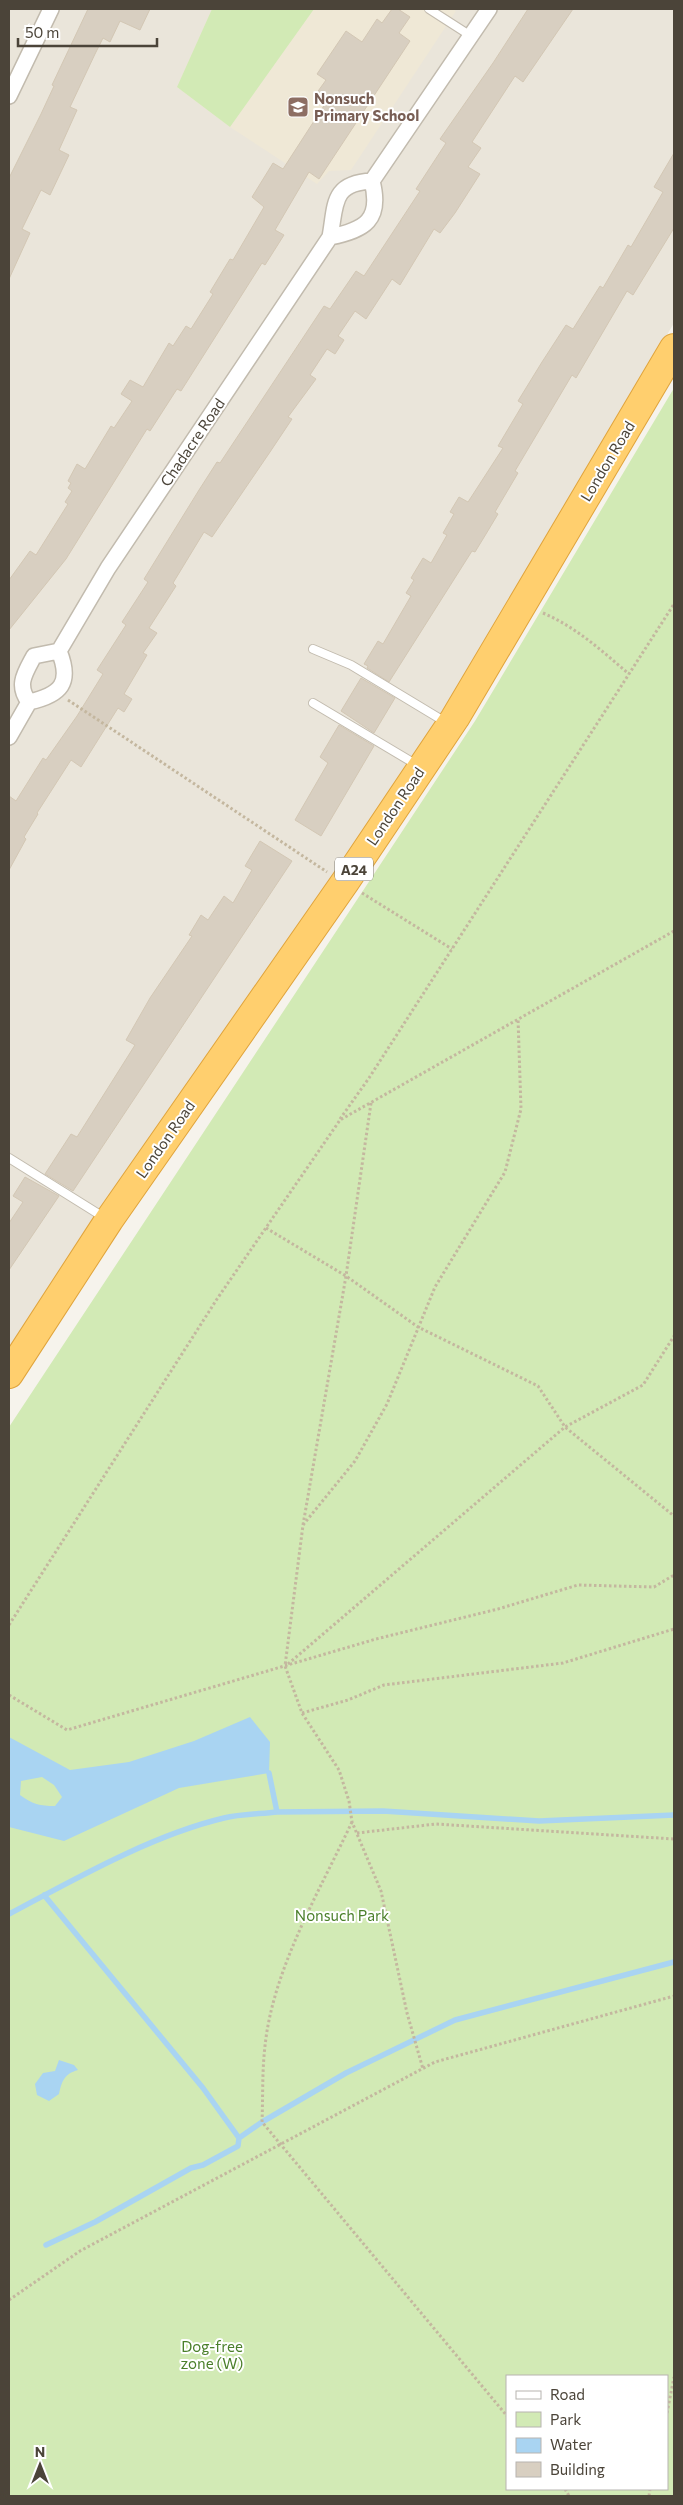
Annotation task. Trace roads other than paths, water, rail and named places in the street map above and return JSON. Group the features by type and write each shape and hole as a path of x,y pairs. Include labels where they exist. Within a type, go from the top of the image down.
{"highway":[{"name":"London Road","path":"9,1374 109,1220 344,882 450,725 674,348"}],"street":[{"path":"9,96 51,9"},
{"path":"330,236 360,229 368,222 375,210 376,196 372,181 489,9"},
{"name":"Chadacre Road","path":"59,651 108,568 330,236 333,206 337,196 353,183 372,181"},
{"path":"9,737 29,702 45,698 58,691 65,676 64,665 59,651 34,656 21,680 24,694 29,702"}],"lane":[{"path":"429,9 470,36"},
{"path":"313,649 351,665 450,725"},
{"path":"313,703 421,768"},
{"path":"9,1158 109,1220"}],"water":[{"path":"250,1717 270,1742 269,1773 179,1788 64,1841 9,1827 9,1737 70,1770 129,1762 194,1741","holes":["42,1777 54,1785 62,1797 55,1806 36,1804 20,1795 21,1781"]},
{"path":"59,2060 74,2065 78,2070 67,2076 59,2094 49,2101 37,2095 35,2084 43,2073 55,2071"}],"waterway":[{"path":"269,1773 277,1812 383,1811 539,1821 674,1815"},
{"path":"9,1914 114,1859 169,1835 224,1818 277,1812"},
{"path":"44,1895 203,2088 239,2138 238,2146 203,2165 191,2168 95,2222 46,2245"},
{"path":"239,2138 262,2122 346,2073 455,2020 674,1962"}],"place":[{"name":"Nonsuch Primary School","path":"298,107"}],"park label":[{"name":"Nonsuch Park","path":"342,1915"},
{"name":"Dog-free zone (W)","path":"212,2354"}]}
